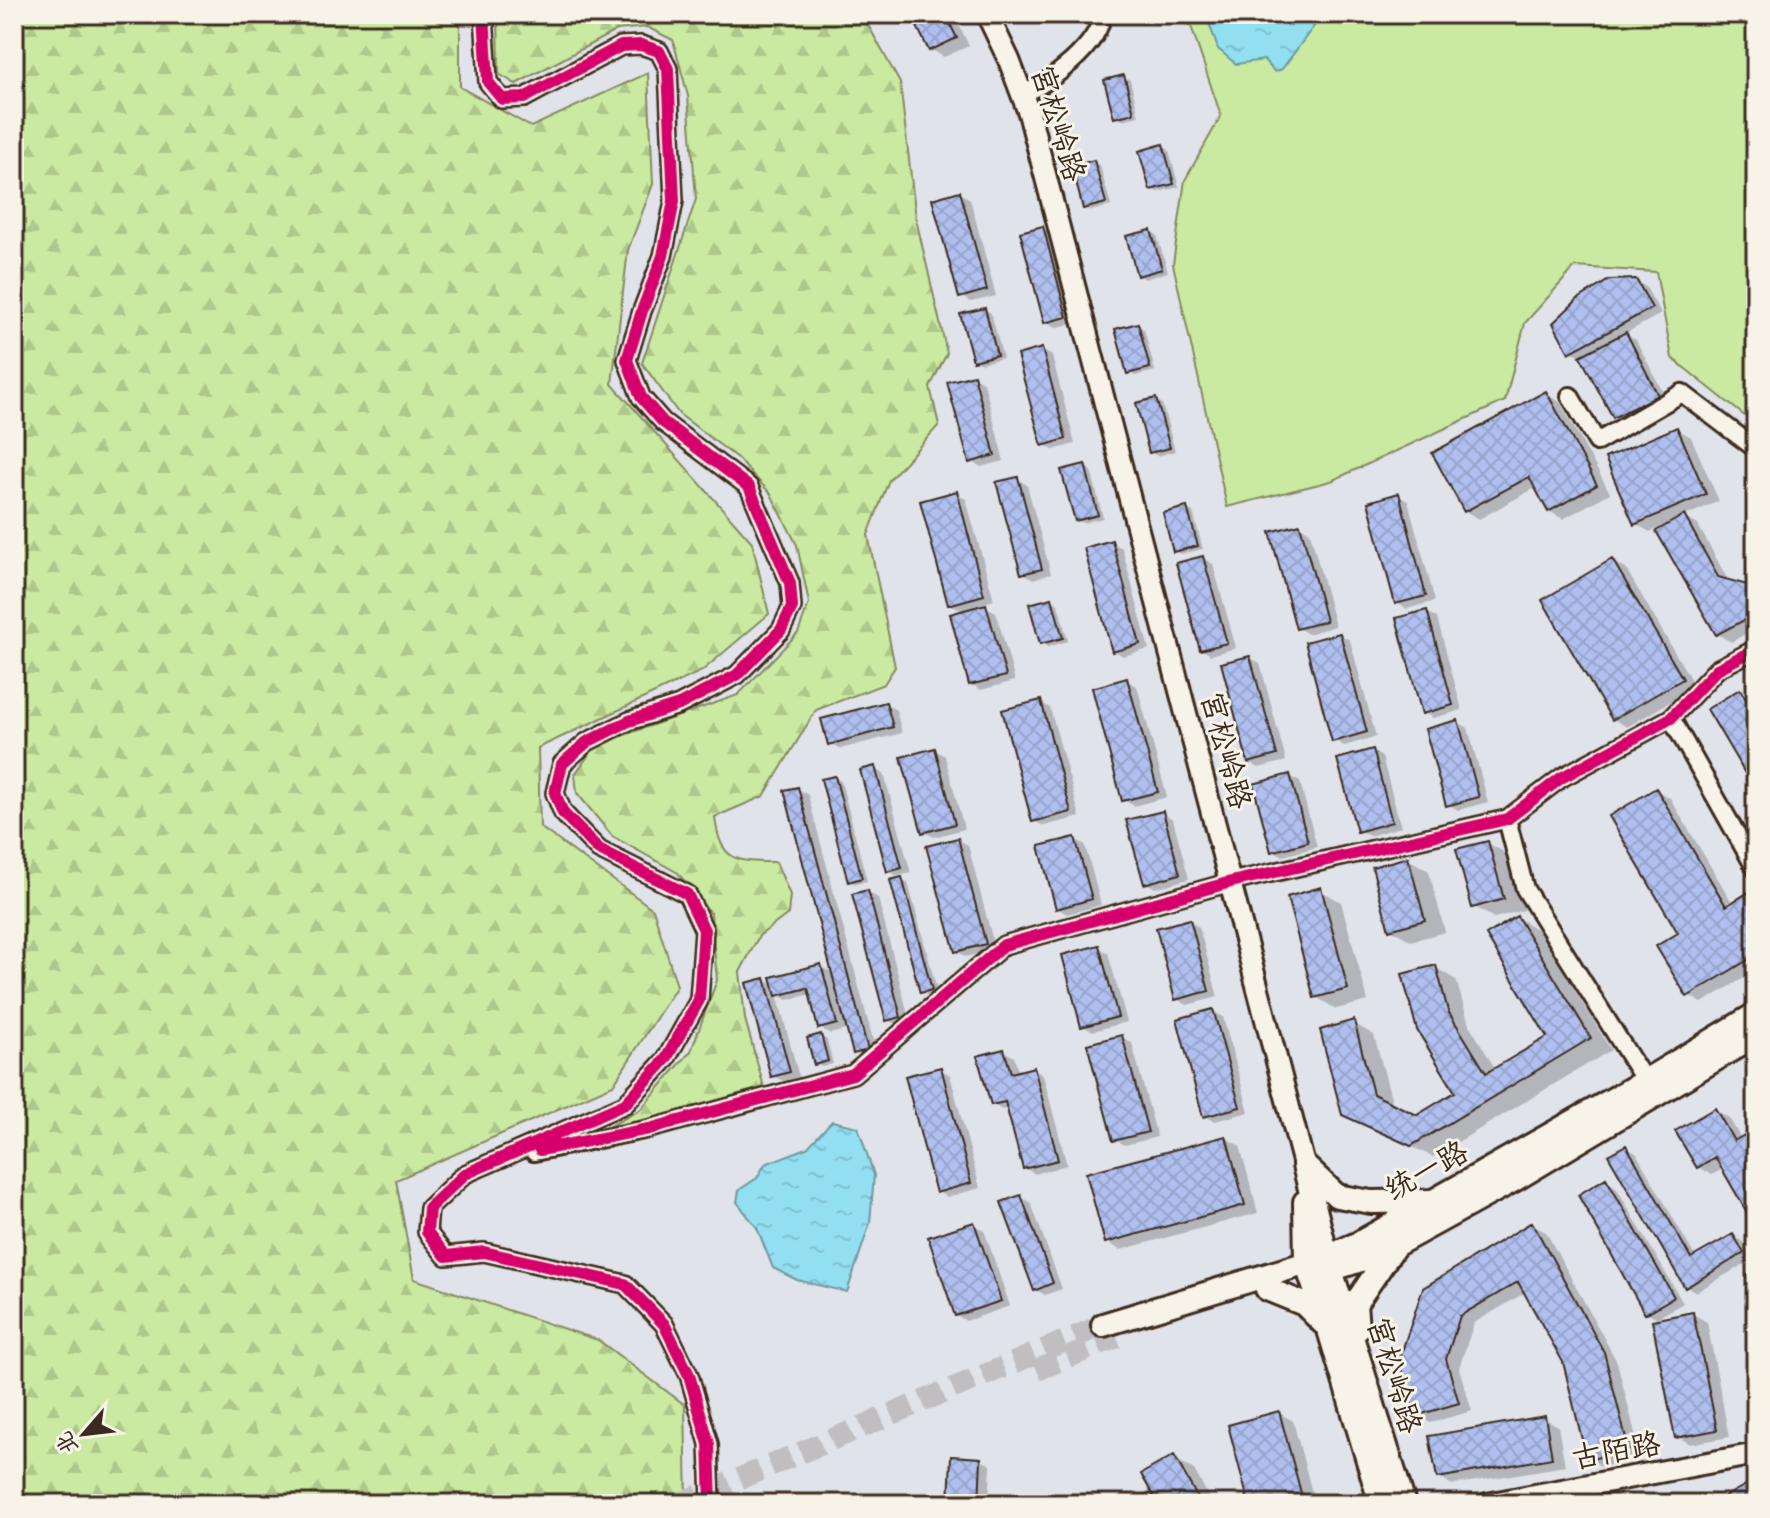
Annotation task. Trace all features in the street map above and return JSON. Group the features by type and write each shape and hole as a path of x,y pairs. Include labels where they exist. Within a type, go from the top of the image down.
{"main road":[{"name":"统一路","path":"1756,1014 1645,1081 1319,1266 1267,1289 1110,1331 1319,1266 1379,1254 1514,1180 1756,1035"},
{"path":"1304,1165 1337,1196 1371,1202 1432,1201"},
{"name":"宫松岭路","path":"1304,1165 1319,1266 1358,1354 1404,1504"},
{"path":"1358,1354 1355,1304 1396,1244"},
{"path":"1319,1266 1329,1330 1381,1504"},
{"path":"1267,1289 1304,1304 1329,1330"}],"street":[{"path":"484,14 488,82 502,99 524,98 621,46 641,45 659,51 668,69 674,201 663,256 627,360 641,397 663,422 749,487 790,583 792,607 781,630 737,675 679,705 629,721 587,742 562,764 555,793 563,813 599,850 687,894 704,930 699,1000 666,1059 625,1104 465,1174 429,1208 427,1232 446,1256 484,1252 625,1284 664,1324 689,1375 709,1444 711,1504"},
{"name":"宫松岭路","path":"987,14 1022,94 1304,1165"},
{"path":"1022,94 1034,89 1082,53 1102,22 1102,14"},
{"path":"1570,396 1597,442 1682,393 1756,449"},
{"path":"465,1174 540,1150 649,1129 853,1074 1004,945 1231,882 1507,819 1561,778 1671,718 1717,669 1756,649"},
{"path":"1671,718 1756,869"},
{"path":"1507,819 1525,889 1645,1081"},
{"name":"古陌路","path":"1487,1504 1756,1454"}],"green space":[{"path":"21,14 460,14 460,87 531,127 648,73 653,184 628,250 612,384 752,542 769,614 702,671 538,748 540,827 653,909 677,986 613,1085 396,1180 414,1279 598,1340 685,1405 687,1504 14,1504 14,24"},
{"path":"498,14 862,14 900,83 916,219 947,353 930,387 939,425 889,480 868,535 895,667 884,684 816,710 764,796 715,817 717,832 726,851 741,860 776,862 790,895 788,914 759,936 740,972 745,1019 764,1087 593,1135 640,1110 691,1051 717,980 711,914 678,873 612,836 577,793 575,774 596,745 738,695 798,633 809,603 797,545 771,494 737,458 679,414 642,363 696,199 688,96 673,40 647,27 617,30 516,84 499,74"},
{"path":"1169,14 1756,14 1756,425 1672,358 1656,272 1575,267 1525,323 1505,401 1331,481 1227,507 1173,264 1185,180 1221,116 1191,26"}],"water":[{"path":"1206,14 1323,14 1282,69 1275,72 1264,60 1236,64 1218,49"},
{"path":"832,1121 858,1127 874,1175 870,1223 847,1292 797,1280 773,1268 757,1228 737,1202 739,1190 757,1178 765,1164 807,1148"}],"building":[{"path":"911,14 945,14 957,38 929,51"},
{"path":"1124,75 1134,113 1114,118 1104,80"},
{"path":"1163,144 1174,184 1150,190 1139,151"},
{"path":"1094,160 1106,203 1083,209 1072,166"},
{"path":"960,191 987,290 959,298 932,199"},
{"path":"1043,226 1067,317 1044,323 1020,232"},
{"path":"1151,230 1162,269 1137,276 1126,236"},
{"path":"1636,279 1652,308 1569,353 1553,323 1578,299 1609,280"},
{"path":"985,308 997,355 973,361 960,314"},
{"path":"1138,323 1150,368 1127,374 1115,329"},
{"path":"1626,332 1658,395 1613,418 1580,356"},
{"path":"1042,348 1066,439 1042,446 1017,355"},
{"path":"974,375 995,455 969,463 947,382"},
{"path":"1546,391 1597,485 1548,512 1529,477 1464,512 1432,453"},
{"path":"1156,398 1170,448 1149,453 1136,403"},
{"path":"1677,427 1706,494 1634,525 1605,458"},
{"path":"1085,464 1098,515 1075,521 1061,470"},
{"path":"1018,477 1042,569 1021,574 996,482"},
{"path":"957,491 984,595 948,605 920,501"},
{"path":"1399,493 1426,596 1395,604 1368,502"},
{"path":"1187,507 1198,546 1173,552 1163,513"},
{"path":"1684,515 1718,577 1747,585 1756,580 1756,614 1716,635 1656,531"},
{"path":"1300,524 1326,621 1296,629 1270,532"},
{"path":"1112,540 1140,644 1112,652 1084,548"},
{"path":"1203,556 1227,643 1200,650 1176,563"},
{"path":"1612,559 1683,679 1612,720 1542,600"},
{"path":"1052,598 1063,638 1040,644 1029,604"},
{"path":"986,604 1006,676 969,685 950,614"},
{"path":"1427,610 1453,705 1422,714 1396,618"},
{"path":"1340,633 1367,732 1332,742 1305,642"},
{"path":"1250,656 1277,755 1248,763 1221,663"},
{"path":"1127,678 1158,792 1122,801 1092,688"},
{"path":"1740,689 1756,716 1756,792 1707,709"},
{"path":"1041,700 1071,812 1032,822 1002,710"},
{"path":"886,702 893,727 828,745 821,719"},
{"path":"1458,720 1479,797 1446,806 1425,729"},
{"path":"935,748 955,824 922,833 901,757"},
{"path":"1373,749 1392,822 1357,832 1337,759"},
{"path":"875,766 902,868 887,872 860,770"},
{"path":"1290,774 1308,842 1271,852 1253,784"},
{"path":"835,776 862,878 848,882 821,779"},
{"path":"798,787 868,1050 853,1054 784,790"},
{"path":"1656,788 1726,906 1749,892 1756,905 1756,955 1687,997 1656,946 1678,933 1609,816"},
{"path":"1163,811 1180,874 1144,884 1126,820"},
{"path":"1075,837 1092,899 1056,909 1039,846"},
{"path":"958,838 986,944 955,952 926,846"},
{"path":"1488,841 1504,899 1472,908 1456,849"},
{"path":"1408,857 1425,920 1389,930 1372,867"},
{"path":"902,877 932,990 920,993 890,880"},
{"path":"1321,887 1348,989 1314,998 1287,897"},
{"path":"868,890 901,1017 886,1021 852,894"},
{"path":"1517,916 1591,1038 1411,1146 1342,1115 1320,1030 1354,1020 1373,1094 1417,1115 1455,1092 1417,1030 1402,974 1436,965 1448,1011 1486,1073 1547,1037 1486,935"},
{"path":"1190,919 1209,991 1175,1000 1156,928"},
{"path":"1099,945 1118,1017 1081,1027 1062,955"},
{"path":"821,964 837,1024 818,1029 808,988 776,996 771,977"},
{"path":"765,978 790,1072 771,1077 746,983"},
{"path":"1213,1009 1240,1107 1203,1117 1177,1019"},
{"path":"821,1034 828,1061 814,1065 807,1038"},
{"path":"1122,1035 1148,1132 1113,1141 1087,1044"},
{"path":"1004,1049 1011,1073 1034,1067 1058,1160 1023,1169 1005,1102 991,1105 977,1056"},
{"path":"941,1067 971,1183 936,1193 905,1076"},
{"path":"1715,1108 1734,1141 1746,1134 1756,1151 1756,1228 1715,1157 1697,1168 1675,1131"},
{"path":"1226,1136 1245,1205 1105,1243 1086,1173"},
{"path":"1626,1145 1691,1258 1733,1234 1744,1253 1685,1288 1608,1155"},
{"path":"1606,1178 1674,1297 1645,1314 1578,1195"},
{"path":"1021,1195 1053,1283 1034,1291 1001,1202"},
{"path":"974,1222 1001,1301 955,1316 928,1237"},
{"path":"1532,1222 1604,1352 1629,1450 1587,1460 1563,1362 1518,1282 1460,1316 1446,1359 1459,1403 1415,1416 1399,1360 1423,1288"},
{"path":"1756,1273 1756,1319 1747,1275"},
{"path":"1693,1312 1717,1430 1675,1438 1652,1320"},
{"path":"1279,1411 1304,1504 1249,1504 1228,1425"},
{"path":"1545,1416 1552,1458 1437,1478 1429,1436"},
{"path":"1174,1455 1201,1504 1158,1504 1141,1474"},
{"path":"951,1456 981,1458 979,1504 949,1504"},
{"path":"1749,1483 1756,1496 1756,1504 1712,1504"}],"tunnel":[{"path":"679,1504 1103,1325"},
{"path":"1037,1370 1117,1337"}],"cycle path":[{"path":"484,14 488,82 502,99 524,98 621,46 641,45 659,51 668,69 674,201 663,256 627,360 641,397 663,422 749,487 790,583 792,607 781,630 737,675 679,705 629,721 587,742 562,764 555,793 563,813 599,850 687,894 704,930 699,1000 666,1059 625,1104 465,1174 429,1208 427,1232 446,1256 484,1252 625,1284 664,1324 689,1375 709,1444 711,1504"},
{"path":"540,1150 649,1129 853,1074 1004,945 1231,882 1507,819 1561,778 1671,718 1717,669 1756,649"}]}
